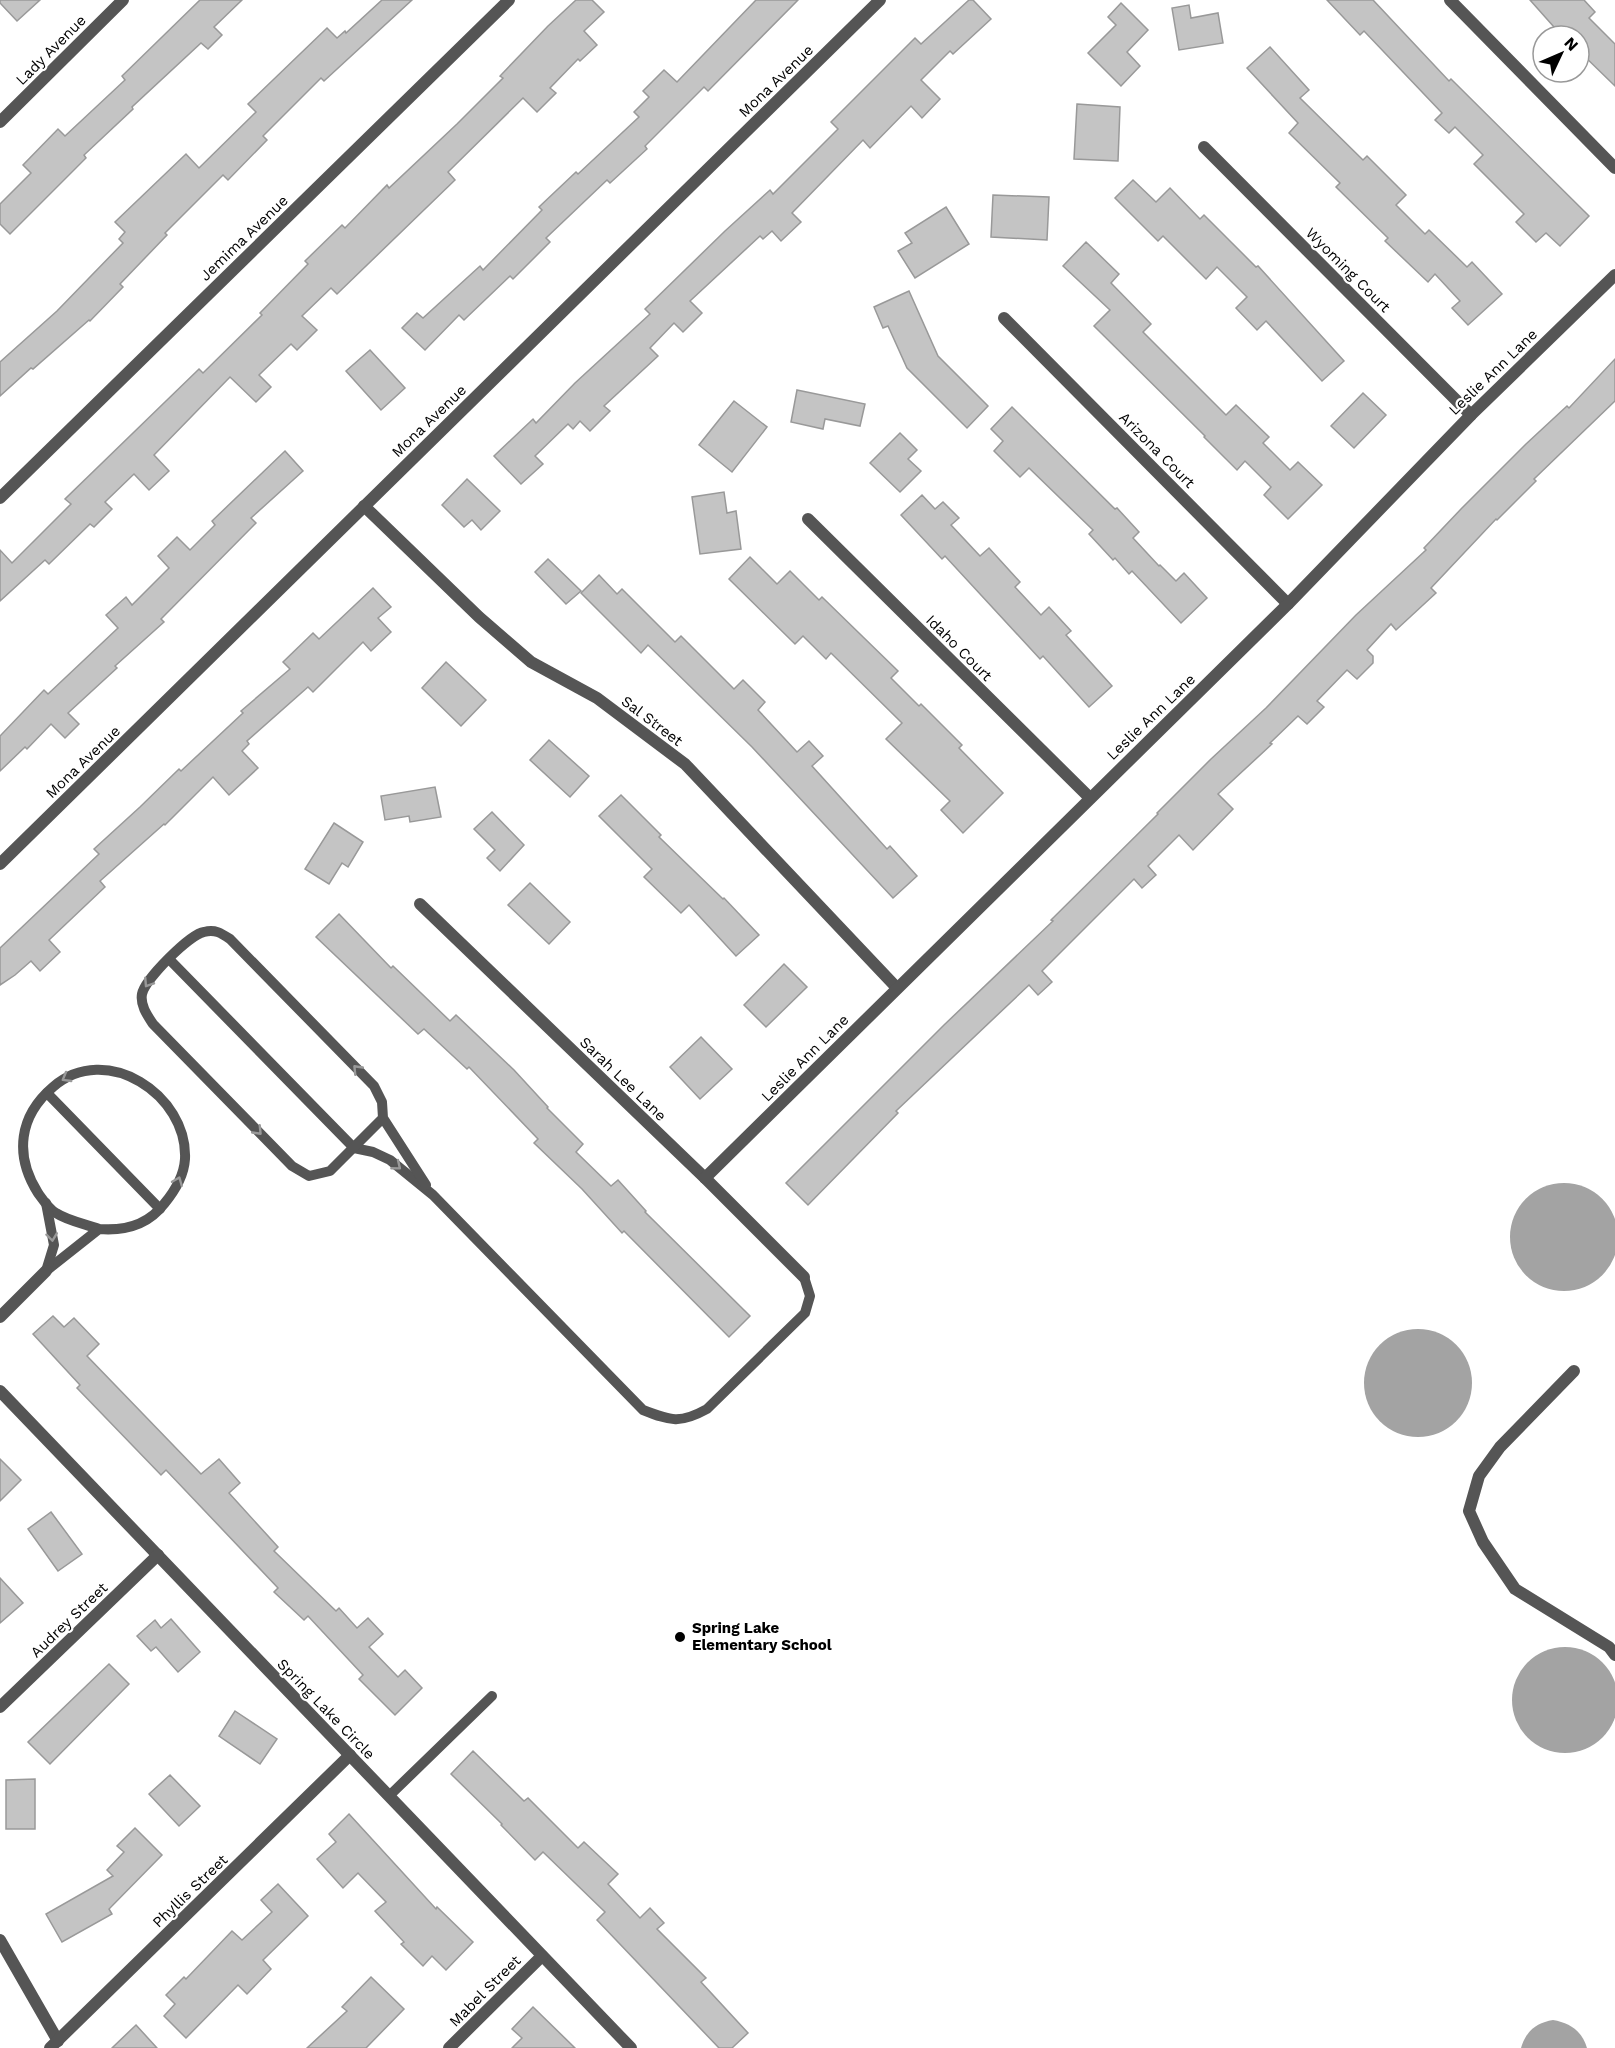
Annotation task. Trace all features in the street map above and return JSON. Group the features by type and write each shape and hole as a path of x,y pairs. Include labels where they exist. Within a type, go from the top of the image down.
{"street":[{"name":"Lady Avenue","path":"0,122 123,0"},
{"name":"Jemima Avenue","path":"0,498 509,0"},
{"name":"Mona Avenue","path":"0,864 880,0"},
{"path":"1450,0 1615,168"},
{"name":"Wyoming Court","path":"1204,147 1471,415"},
{"name":"Leslie Ann Lane","path":"705,1178 1288,604 1471,415 1615,274"},
{"name":"Arizona Court","path":"1004,318 1288,604"},
{"name":"Sal Street","path":"364,506 479,617 531,662 597,698 685,764 897,988"},
{"name":"Idaho Court","path":"808,519 1090,798"},
{"name":"Sarah Lee Lane","path":"420,904 705,1178 804,1277"},
{"path":"0,1317 46,1271"},
{"path":"1574,1371 1500,1447 1479,1476 1469,1511 1483,1542 1515,1589 1609,1647 1615,1655"},
{"name":"Spring Lake Circle","path":"0,1391 631,2048"},
{"name":"Audrey Street","path":"0,1707 158,1555"},
{"name":"Phyllis Street","path":"54,2044 350,1755"},
{"path":"0,1940 54,2044"},
{"name":"Mabel Street","path":"449,2048 542,1956"}],"lane":[{"path":"383,1118 330,1171 309,1176 292,1166 153,1024 143,1008 142,994 149,980 169,959 201,932 216,930 230,939 374,1086 382,1102 383,1118 433,1195"},
{"path":"169,959 354,1148 373,1152 390,1160 433,1195 643,1410 666,1419 688,1419 707,1409 805,1313 810,1296 804,1277"},
{"path":"92,1069 133,1077 151,1089 172,1113 181,1132 185,1158 173,1193 160,1209 142,1223 117,1231 99,1229 56,1213 46,1203 31,1182 22,1154 24,1133 31,1113 46,1093 60,1081 77,1072 92,1069"},
{"path":"46,1093 160,1209"},
{"path":"46,1203 54,1245 46,1271"},
{"path":"46,1271 99,1229"},
{"path":"389,1796 492,1696"}],"shaded area":[{"path":"1564,1183 1585,1188 1602,1199 1613,1216 1618,1237 1613,1258 1602,1275 1585,1286 1564,1291 1543,1286 1526,1275 1515,1258 1510,1237 1515,1216 1526,1199 1543,1188"},
{"path":"1418,1329 1439,1333 1456,1345 1468,1362 1472,1383 1468,1404 1456,1421 1439,1433 1418,1437 1397,1433 1380,1421 1368,1404 1364,1383 1368,1362 1380,1345 1397,1333"},
{"path":"1565,1647 1585,1651 1603,1662 1614,1680 1618,1700 1614,1720 1603,1738 1585,1749 1565,1753 1545,1749 1527,1738 1516,1720 1512,1700 1516,1680 1527,1662 1545,1651"},
{"path":"1553,2020 1565,2023 1579,2032 1587,2048 1521,2048 1532,2029"}],"building":[{"path":"0,0 40,0 17,21 0,3"},
{"path":"200,0 242,0 214,27 222,35 208,49 201,43 132,107 133,109 84,155 86,158 10,234 0,224 0,204 31,173 23,165 58,129 65,136 125,80 122,76"},
{"path":"382,0 412,0 324,81 321,78 263,136 267,140 228,180 223,175 165,233 167,235 120,284 123,287 90,321 0,396 0,362 57,311 123,243 119,239 125,232 115,222 186,154 199,168 256,112 248,104 327,28 337,38 345,31 346,33"},
{"path":"576,0 592,0 604,12 584,31 597,45 580,61 578,59 550,88 556,93 537,112 523,98 448,172 455,180 337,294 331,288 302,316 317,330 297,350 291,344 259,375 271,387 256,402 230,377 154,455 169,471 149,490 134,474 105,502 112,509 94,527 90,524 49,564 45,560 0,601 0,550 12,563 71,504 65,499 199,369 203,373 262,315 260,313 308,264 305,261 342,225 345,228 387,185 389,188 457,124 503,78 500,76"},
{"path":"756,0 798,0 708,91 704,87 645,146 647,149 610,183 607,180 546,238 550,242 513,279 510,276 464,320 459,315 425,350 402,328 417,313 423,318 480,266 483,270 542,210 539,207 639,117 634,112 649,97 643,91 664,70 677,82"},
{"path":"969,0 973,0 991,19 953,54 950,51 921,80 940,99 922,118 911,106 870,148 863,140 792,213 801,222 781,241 772,231 763,239 760,236 690,301 702,313 683,332 674,323 650,348 658,356 604,406 610,411 590,431 580,421 573,429 568,424 535,456 543,464 521,484 494,456 533,419 536,423 575,383 650,314 645,309 725,231 770,190 773,194 838,129 831,122 915,38 921,44"},
{"path":"1327,0 1373,0 1449,81 1451,79 1589,216 1560,246 1546,233 1536,242 1516,222 1524,214 1474,164 1483,155 1455,127 1449,133 1435,120 1442,113 1364,31 1360,35"},
{"path":"1530,0 1584,0 1595,12 1589,18 1615,44 1615,86 1591,63 1591,24 1551,24"},
{"path":"1121,3 1148,30 1127,52 1140,66 1121,86 1088,53 1116,25 1108,17"},
{"path":"1189,5 1191,18 1218,13 1223,43 1179,50 1172,8"},
{"path":"1270,47 1309,90 1300,98 1363,160 1367,156 1406,195 1396,205 1425,234 1429,230 1467,267 1472,262 1502,294 1468,325 1452,308 1460,301 1435,274 1428,282 1385,241 1388,238 1336,187 1340,183 1289,133 1298,123 1247,68"},
{"path":"1077,104 1120,107 1118,161 1074,159"},
{"path":"1133,180 1156,202 1170,188 1200,219 1204,215 1256,267 1258,266 1344,361 1322,381 1266,321 1257,330 1236,308 1247,297 1217,267 1206,279 1163,236 1158,241 1115,198"},
{"path":"993,195 1049,197 1047,240 991,237"},
{"path":"946,207 969,244 915,278 898,251 912,243 905,233"},
{"path":"1086,242 1119,274 1111,283 1151,324 1143,332 1226,415 1236,405 1269,437 1263,443 1290,470 1298,462 1322,485 1288,519 1264,495 1271,487 1245,461 1237,470 1094,326 1110,310 1063,266"},
{"path":"909,291 938,356 988,406 967,428 907,368 888,326 883,328 874,307"},
{"path":"370,350 405,388 381,410 346,371"},
{"path":"1615,359 1615,401 1534,479 1536,481 1496,519 1431,588 1436,593 1396,630 1391,624 1367,650 1373,656 1373,663 1357,679 1347,670 1317,701 1324,707 1307,724 1298,716 1270,743 1272,744 1218,794 1233,809 1193,850 1179,835 1148,866 1156,875 1142,888 1134,879 1042,971 1052,982 1038,995 1029,985 896,1111 898,1113 808,1205 786,1183 944,1025 1053,921 1051,920 1211,759 1266,708 1356,615 1426,550 1424,548 1526,444 1567,406 1569,408"},
{"path":"797,390 865,404 860,426 825,419 823,429 791,422"},
{"path":"1363,393 1386,415 1354,448 1331,426"},
{"path":"734,401 767,427 732,472 699,445"},
{"path":"1012,407 1115,509 1117,508 1139,532 1133,538 1159,566 1176,581 1184,573 1207,598 1181,623 1132,571 1129,574 1115,558 1113,560 1089,534 1093,530 1029,468 1020,477 994,451 1003,441 991,429"},
{"path":"900,433 917,450 908,459 921,471 900,492 870,463"},
{"path":"285,451 303,471 251,518 256,523 161,619 164,622 68,713 79,724 65,738 51,724 27,749 25,747 0,771 0,736 44,690 48,694 118,628 106,615 126,597 132,605 169,568 158,556 177,537 190,550 215,525 212,521"},
{"path":"467,479 500,511 481,530 472,520 464,527 442,505"},
{"path":"724,492 727,513 736,511 741,549 700,554 692,497"},
{"path":"922,495 935,509 943,502 959,518 951,525 980,556 989,548 1020,582 1015,587 1041,615 1049,607 1071,631 1066,635 1112,686 1089,707 1043,656 1040,659 945,556 942,559 901,515"},
{"path":"750,557 777,584 790,571 819,600 822,597 898,671 891,678 962,745 959,748 1003,793 963,833 941,810 950,801 886,739 902,723 831,653 826,659 803,636 795,644 729,579"},
{"path":"548,559 581,591 566,604 535,572"},
{"path":"599,575 617,594 622,589 675,642 681,636 734,689 743,680 765,702 758,710 797,752 809,741 823,756 812,766 887,849 890,846 917,876 893,898 752,747 648,645 641,653 581,593"},
{"path":"373,588 391,607 378,618 391,632 371,651 363,642 313,692 308,687 247,741 249,744 242,751 258,768 229,795 213,777 165,825 100,881 105,887 49,940 60,952 40,971 31,961 0,985 0,948 99,854 94,849 243,713 241,711 290,669 283,662 313,633 319,639"},
{"path":"446,662 486,700 461,726 422,688"},
{"path":"549,740 589,776 570,797 530,760"},
{"path":"435,787 441,817 410,822 409,816 385,820 381,796"},
{"path":"621,795 661,835 659,837 724,898 759,935 736,956 689,905 681,913 644,877 652,869 599,816"},
{"path":"492,812 524,845 500,871 487,858 495,850 474,829"},
{"path":"334,823 363,842 348,867 342,863 329,884 305,869"},
{"path":"530,883 570,922 549,944 508,905"},
{"path":"339,914 391,968 393,966 450,1021 456,1015 514,1070 583,1144 576,1152 611,1186 618,1180 645,1212 750,1316 729,1337 534,1143 538,1139 469,1067 467,1069 424,1029 418,1034 316,937"},
{"path":"784,964 807,987 766,1027 744,1005"},
{"path":"701,1037 732,1069 700,1099 670,1067"},
{"path":"53,1316 64,1327 74,1318 99,1344 87,1356 201,1474 219,1459 240,1483 229,1493 278,1547 274,1551 336,1611 339,1608 357,1628 368,1618 383,1634 369,1647 398,1677 405,1670 422,1688 395,1715 359,1679 363,1675 308,1616 304,1620 274,1592 278,1588 166,1470 161,1475 77,1388 80,1385 33,1334"},
{"path":"0,1459 21,1480 0,1501"},
{"path":"51,1512 82,1554 58,1571 28,1529"},
{"path":"0,1578 23,1603 0,1623"},
{"path":"171,1619 200,1652 178,1672 156,1647 151,1651 137,1636 155,1620 161,1628"},
{"path":"109,1664 129,1684 50,1764 28,1742"},
{"path":"235,1711 277,1739 260,1764 219,1736"},
{"path":"473,1751 524,1801 528,1798 578,1848 584,1842 618,1874 608,1884 640,1918 650,1908 664,1923 657,1929 706,1978 701,1982 748,2033 732,2048 719,2048 597,1920 605,1912 543,1852 535,1860 451,1774"},
{"path":"170,1775 200,1806 179,1826 149,1794"},
{"path":"35,1779 35,1829 6,1829 6,1780"},
{"path":"349,1814 436,1909 437,1907 473,1942 446,1970 432,1956 423,1966 401,1944 404,1942 375,1911 386,1902 358,1873 343,1888 317,1859 336,1842 329,1834"},
{"path":"135,1828 162,1855 109,1909 112,1914 62,1942 46,1914 113,1876 107,1870 124,1852 117,1846"},
{"path":"278,1884 308,1916 263,1960 271,1969 247,1994 238,1985 186,2038 164,2016 175,2004 166,1995 184,1977 186,1979 232,1931 242,1940 272,1912 261,1900"},
{"path":"371,1977 404,2009 366,2048 307,2048 347,2011 342,2007"},
{"path":"533,2007 575,2048 512,2048 522,2038 512,2029"},
{"path":"136,2025 157,2048 112,2048"}],"place":[{"name":"Spring Lake Elementary School","path":"680,1637"}]}
